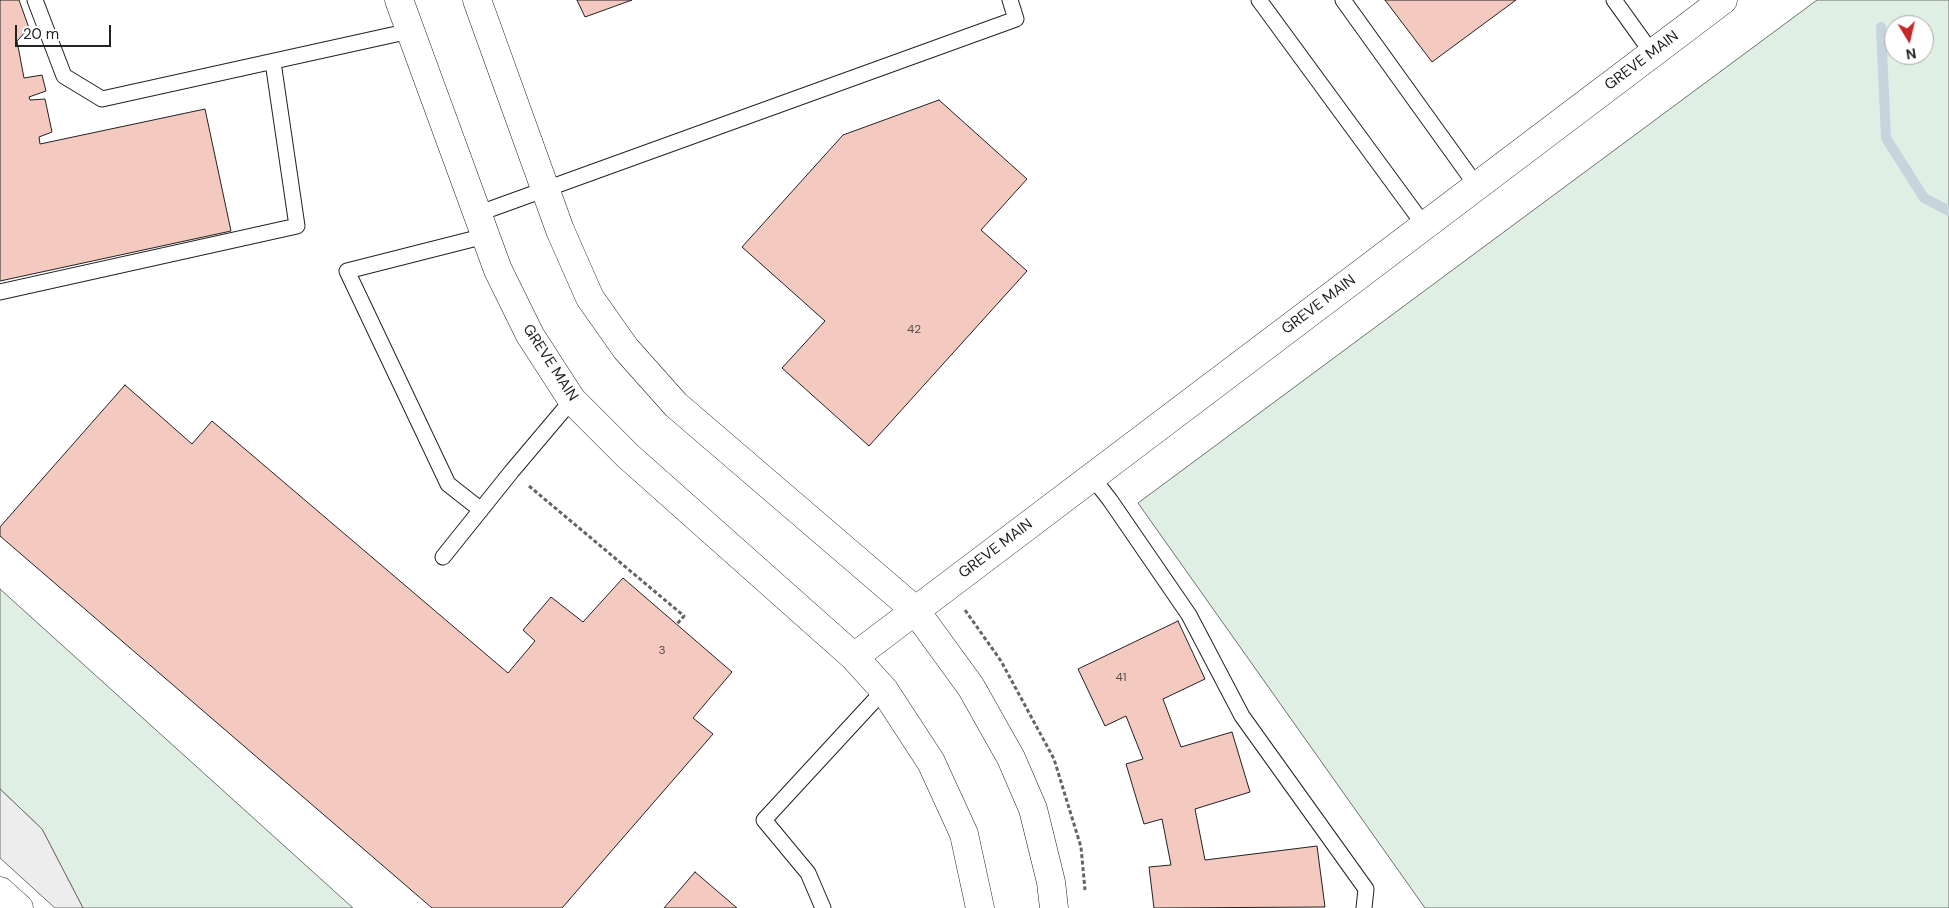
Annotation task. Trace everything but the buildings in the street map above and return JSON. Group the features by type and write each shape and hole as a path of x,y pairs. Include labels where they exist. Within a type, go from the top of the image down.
{"street":[{"name":"GREVE MAIN","path":"399,0 498,270 530,336 572,400 628,456 854,657 884,690 931,762 964,834 980,908"},
{"path":"477,0 560,230 590,298 626,349 676,405 915,610 972,687 1011,758 1033,810 1051,882 1054,908"},
{"name":"GREVE MAIN","path":"854,657 1723,0"},
{"path":"0,892 19,908"}],"lane":[{"path":"35,0 64,76 102,99 410,31"},
{"path":"481,510 448,484 348,271 481,225 545,189 1016,19 1010,0"},
{"path":"1259,0 1424,225"},
{"path":"1343,0 1476,185"},
{"path":"1614,0 1652,53"},
{"path":"0,292 297,226 273,62"},
{"path":"443,557 572,400"},
{"path":"1092,478 1110,500 1189,615 1242,716 1366,889 1364,908"},
{"path":"823,908 808,873 764,820 884,690"}],"path":[{"path":"512,471 684,616 677,624"}],"green space":[{"path":"1817,0 1949,0 1949,908 1425,908 1138,503"},
{"path":"0,589 353,908 83,908 42,829 0,789"}],"shaded area":[{"path":"0,789 42,829 83,908 55,908 0,858"}],"waterway":[{"path":"1881,27 1886,138 1924,198 1949,211"}]}
